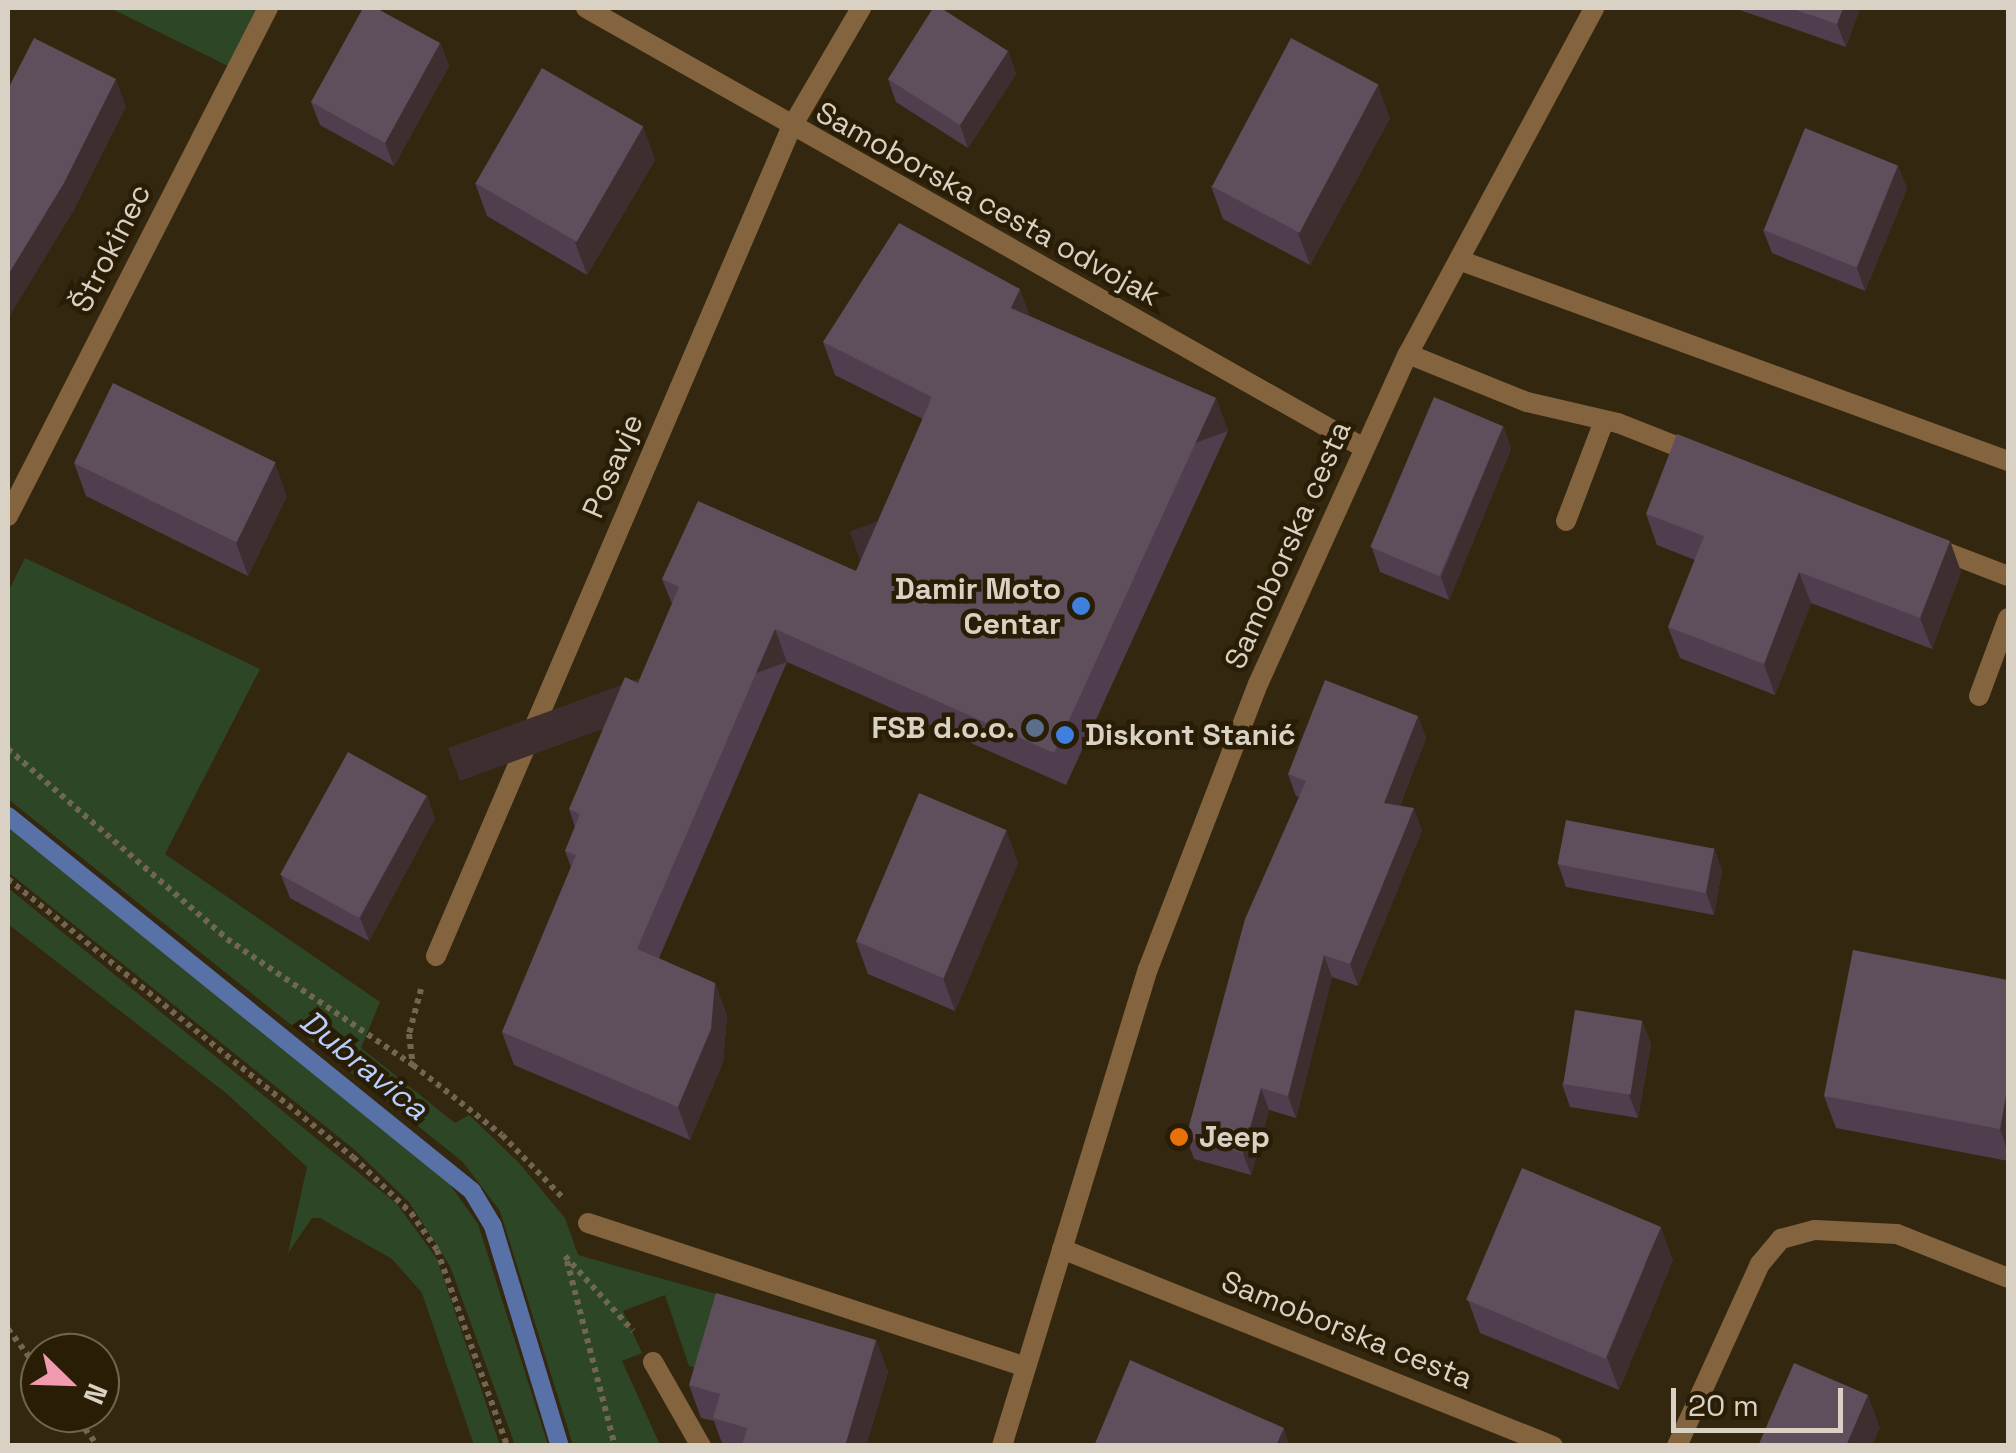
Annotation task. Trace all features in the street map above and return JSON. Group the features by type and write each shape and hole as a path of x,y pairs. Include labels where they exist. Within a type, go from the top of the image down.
{"street":[{"name":"Štrokinec","path":"8,516 268,8"},
{"name":"Samoborska cesta odvojak","path":"586,8 790,128 1364,448"},
{"name":"Posavje","path":"436,956 790,128 861,8"},
{"name":"Samoborska cesta","path":"1002,1446 1022,1366 1148,969 1258,684 1408,354 1594,8"},
{"path":"1459,260 2008,461"},
{"path":"1408,354 1527,402 1604,421 1729,467"},
{"path":"1566,521 1604,421"},
{"path":"1916,540 2008,576"},
{"path":"1979,696 2008,618"},
{"path":"588,1223 1022,1366"},
{"path":"1677,1446 1760,1264 1780,1239 1815,1230 1897,1234 2008,1278"},
{"name":"Samoborska cesta","path":"1062,1249 1554,1446"},
{"path":"653,1362 701,1446"}],"path":[{"path":"8,739 9,750 227,938 413,1065 502,1135 588,1223"},
{"path":"8,879 353,1157 411,1213 437,1250 507,1446"},
{"path":"413,1065 413,1008 436,956"},
{"path":"562,1198 562,1213"},
{"path":"561,1244 615,1446"},
{"path":"566,1260 619,1310 653,1362"}],"green space":[{"path":"110,8 257,8 228,66"},
{"path":"25,558 260,669 165,854 380,1002 361,1048 455,1123 469,1115 519,1163 565,1218 578,1255 815,1322 700,1369 689,1366 665,1295 623,1311 642,1353 622,1361 660,1445 573,1445 500,1211 463,1162 8,799 8,592"},
{"path":"8,828 441,1172 478,1224 548,1445 515,1445 450,1266 409,1202 355,1150 8,872"},
{"path":"8,888 397,1204 437,1259 500,1445 474,1445 422,1293 392,1259 320,1218 312,1218 288,1253 307,1167 226,1093 8,924"}],"building":[{"path":"363,8 376,8 440,43 385,143 311,102"},
{"path":"933,8 941,8 1008,51 960,125 888,79"},
{"path":"1790,8 1843,8 1837,24"},
{"path":"34,38 116,79 64,183 8,275 8,89"},
{"path":"1291,38 1378,84 1300,233 1212,186"},
{"path":"542,68 643,126 577,242 476,183"},
{"path":"1805,128 1898,165 1857,267 1764,230"},
{"path":"899,223 1020,289 1011,308 1216,398 1054,753 775,629 637,949 715,983 711,1029 678,1107 502,1032 576,855 565,851 580,814 569,809 625,677 638,683 679,587 662,579 698,501 856,571 932,397 823,342"},
{"path":"113,383 276,462 237,542 74,463"},
{"path":"1434,397 1503,426 1439,576 1370,547"},
{"path":"1677,434 1950,541 1920,618 1799,572 1764,664 1668,627 1704,536 1646,514"},
{"path":"1325,680 1418,716 1384,803 1414,808 1350,964 1324,955 1288,1096 1261,1088 1243,1153 1186,1137 1245,919 1306,781 1288,774"},
{"path":"348,752 427,796 359,918 280,874"},
{"path":"919,793 1006,830 944,978 856,941"},
{"path":"1566,820 1714,849 1706,893 1557,864"},
{"path":"1853,950 2008,980 2008,1084 2000,1129 1824,1096"},
{"path":"1575,1010 1642,1021 1630,1095 1563,1084"},
{"path":"1522,1168 1661,1227 1605,1359 1466,1300"},
{"path":"716,1293 876,1340 845,1446 742,1446 747,1428 713,1418 720,1394 689,1385"},
{"path":"1130,1360 1284,1428 1276,1446 1094,1446"},
{"path":"1794,1363 1868,1395 1846,1446 1758,1446"}],"waterway":[{"name":"Dubravica","path":"8,816 472,1191 493,1226 560,1446"}],"place":[{"name":"Damir Moto Centar","path":"1081,606"},
{"name":"FSB d.o.o.","path":"1035,728"},
{"name":"Diskont Stanić","path":"1065,735"},
{"name":"Jeep","path":"1179,1137"}]}
